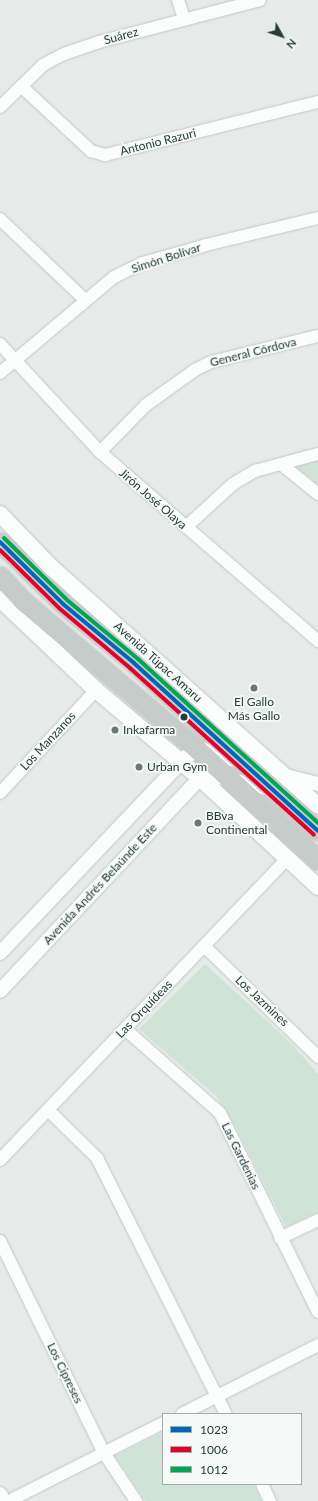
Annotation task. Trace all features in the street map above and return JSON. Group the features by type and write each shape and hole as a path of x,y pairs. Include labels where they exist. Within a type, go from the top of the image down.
{"highway":[{"name":"Avenida Túpac Amaru","path":"0,542 64,604 245,763 280,783 318,831"},
{"path":"0,576 22,600 198,750 318,860"}],"main road":[{"name":"Avenida Túpac Amaru","path":"0,514 51,567 280,783 314,799"},
{"path":"0,599 96,690 200,778 318,887"}],"street":[{"path":"178,0 184,19"},
{"name":"Suárez","path":"0,107 43,65 64,54 184,19 260,0"},
{"name":"Antonio Razuri","path":"21,86 91,151 105,155 318,102"},
{"name":"Simón Bolívar","path":"0,373 18,359 84,299 114,277 143,263 318,218"},
{"path":"0,219 84,299"},
{"name":"General Córdova","path":"100,452 146,405 196,370 211,362 318,336"},
{"name":"Jirón José Olaya","path":"0,344 18,359 100,452 318,641"},
{"path":"186,527 232,484 254,471 318,454"},
{"path":"282,464 318,494"},
{"name":"Los Manzanos","path":"3,784 96,690"},
{"path":"198,750 245,763"},
{"name":"Avenida Andrés Belaúnde Este","path":"0,953 181,762 198,750"},
{"path":"200,778 318,784"},
{"name":"Avenida Andrés Belaúnde Este","path":"0,991 200,778"},
{"name":"Las Orquídeas","path":"0,1160 288,858"},
{"name":"Los Jazmines","path":"204,946 318,1056"},
{"name":"Las Gardenias","path":"126,1029 220,1113 280,1238 318,1312"},
{"path":"48,1110 97,1158 226,1413"},
{"path":"280,1238 318,1220"},
{"name":"Los Cipreses","path":"0,1241 104,1453 136,1501"},
{"path":"184,1413 318,1345"},
{"path":"9,1501 162,1424"},
{"path":"262,1485 270,1501"},
{"path":"0,1494 4,1501"}],"green space":[{"path":"318,460 318,485 295,466"},
{"path":"205,964 291,1043 318,1074 318,1212 286,1227 235,1126 217,1097 139,1029"},
{"path":"162,1432 162,1485 254,1485 262,1501 145,1501 115,1456"}],"transit line":[{"name":"1012","path":"4,538 67,600 138,659 318,823"},
{"name":"1023","path":"0,542 63,604 134,663 318,831"},
{"name":"1006","path":"0,550 59,608 130,668 314,835"}],"place":[{"name":"El Gallo Más Gallo","path":"254,688"},
{"name":"Inkafarma","path":"115,730"},
{"name":"Urban Gym","path":"139,767"},
{"name":"BBva Continental","path":"198,823"}]}
